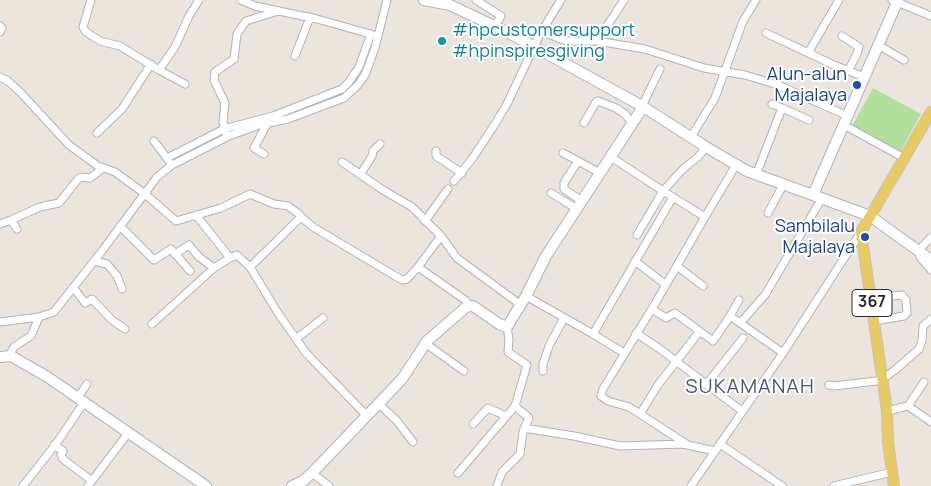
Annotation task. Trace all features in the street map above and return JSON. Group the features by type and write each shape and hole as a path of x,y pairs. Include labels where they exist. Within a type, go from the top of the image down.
{"main road":[{"path":"862,231 931,114"},
{"name":"367","path":"862,231 880,374 887,411 894,486"}],"street":[{"path":"91,0 83,27 86,32 100,41 120,46 185,84"},
{"path":"159,70 175,47 189,16 199,0"},
{"path":"241,0 255,6 310,17 376,34"},
{"path":"0,322 39,317 54,312 169,162 226,133 338,101 349,94 372,56 376,34 387,0"},
{"path":"424,0 450,5 535,46 638,115 691,137 731,171 756,175 781,190 818,197 869,217 931,260"},
{"path":"476,0 501,16 495,26"},
{"path":"454,182 495,124 541,32 561,0"},
{"path":"597,41 624,0"},
{"path":"691,137 708,110 725,72 743,21 756,0"},
{"path":"808,53 838,0"},
{"path":"741,322 765,295 818,197 846,120 896,1 931,16"},
{"path":"226,133 223,120 225,103 214,80 215,72 234,59 237,34 246,21 278,10"},
{"path":"295,56 310,17"},
{"path":"0,26 2,28 0,32"},
{"path":"512,34 516,29 541,32 566,41 597,41 645,49 704,68 778,85 846,120 904,158"},
{"path":"766,33 864,77"},
{"path":"842,36 859,47 858,54 848,71"},
{"path":"878,46 904,60"},
{"path":"97,132 122,109 151,64"},
{"path":"458,473 515,406 527,365 508,352 509,339 507,327 546,256 638,115 660,69"},
{"path":"0,77 8,81 21,93 68,145 103,168 112,170 176,221 221,208 252,194 274,204 290,206 313,227 402,280 407,279 418,267 441,236"},
{"path":"584,123 598,101 616,108 625,114 638,115"},
{"path":"772,104 809,120"},
{"path":"756,175 782,108"},
{"path":"226,133 287,115"},
{"path":"264,154 254,148 268,122"},
{"path":"154,141 169,162"},
{"path":"360,175 372,156 373,151 380,144"},
{"path":"637,235 663,191 705,148"},
{"path":"436,151 436,156 462,173"},
{"path":"563,152 600,173"},
{"path":"611,157 705,217"},
{"path":"578,161 563,186 579,205"},
{"path":"342,162 412,207 441,236 457,258 523,300 564,318 624,353"},
{"path":"0,224 40,207 59,203 78,179 90,178 103,168"},
{"path":"689,445 629,407 608,401 601,396 601,392 652,309 731,171"},
{"path":"425,221 448,189"},
{"path":"768,213 781,190"},
{"path":"550,193 579,205"},
{"path":"593,334 673,197"},
{"path":"196,215 230,258"},
{"path":"250,267 301,217"},
{"path":"11,220 17,230"},
{"path":"120,226 154,260 170,249 190,271"},
{"path":"691,486 783,353 862,231"},
{"path":"919,250 931,237"},
{"path":"175,254 189,245 199,257 214,268"},
{"path":"919,250 920,257 931,270"},
{"path":"152,324 214,268 238,255 250,267 278,313 323,372 366,416"},
{"path":"94,261 107,264 117,276 122,289"},
{"path":"635,261 666,285"},
{"path":"677,266 703,286"},
{"path":"418,267 465,300 468,306"},
{"path":"73,287 85,303 92,299 104,312 125,329"},
{"path":"871,298 902,295 906,300 907,313 904,316 874,321"},
{"path":"652,309 666,318 675,313 713,341 739,300"},
{"path":"292,486 303,481 312,473 402,379 425,343 468,306 473,306 499,324 507,327"},
{"path":"730,316 783,353"},
{"path":"11,356 15,346 30,336 39,317"},
{"path":"296,338 323,318"},
{"path":"543,371 543,364 549,346 564,318"},
{"path":"829,385 834,386 880,374 901,366 919,349 922,341 923,326 931,319"},
{"path":"640,414 653,392 699,332"},
{"path":"636,333 742,411"},
{"path":"706,385 743,338"},
{"path":"425,343 464,371"},
{"path":"0,356 11,356 24,362 81,399 206,486"},
{"path":"887,411 908,406 924,382"},
{"path":"23,486 54,445 81,399 87,384"},
{"path":"378,403 397,421 413,442"},
{"path":"497,486 502,472 520,454 524,428 529,417 515,406"},
{"path":"908,406 931,422"},
{"path":"473,424 488,408 506,416"},
{"path":"524,428 620,446 689,445 715,451"},
{"path":"54,445 62,451 63,459 90,483 129,432"},
{"path":"720,444 782,486"},
{"path":"834,486 892,472"},
{"path":"312,473 329,486"}],"green space":[{"name":"Alun-alun Majalaya","path":"873,88 921,114 899,154 851,128"}],"place":[{"name":"#hpcustomersupport #hpinspiresgiving","path":"442,41"},
{"name":"Alun-alun Majalaya","path":"857,85"},
{"name":"Sambilalu Majalaya","path":"865,237"}],"district":[{"name":"SUKAMANAH","path":"750,387"}]}
